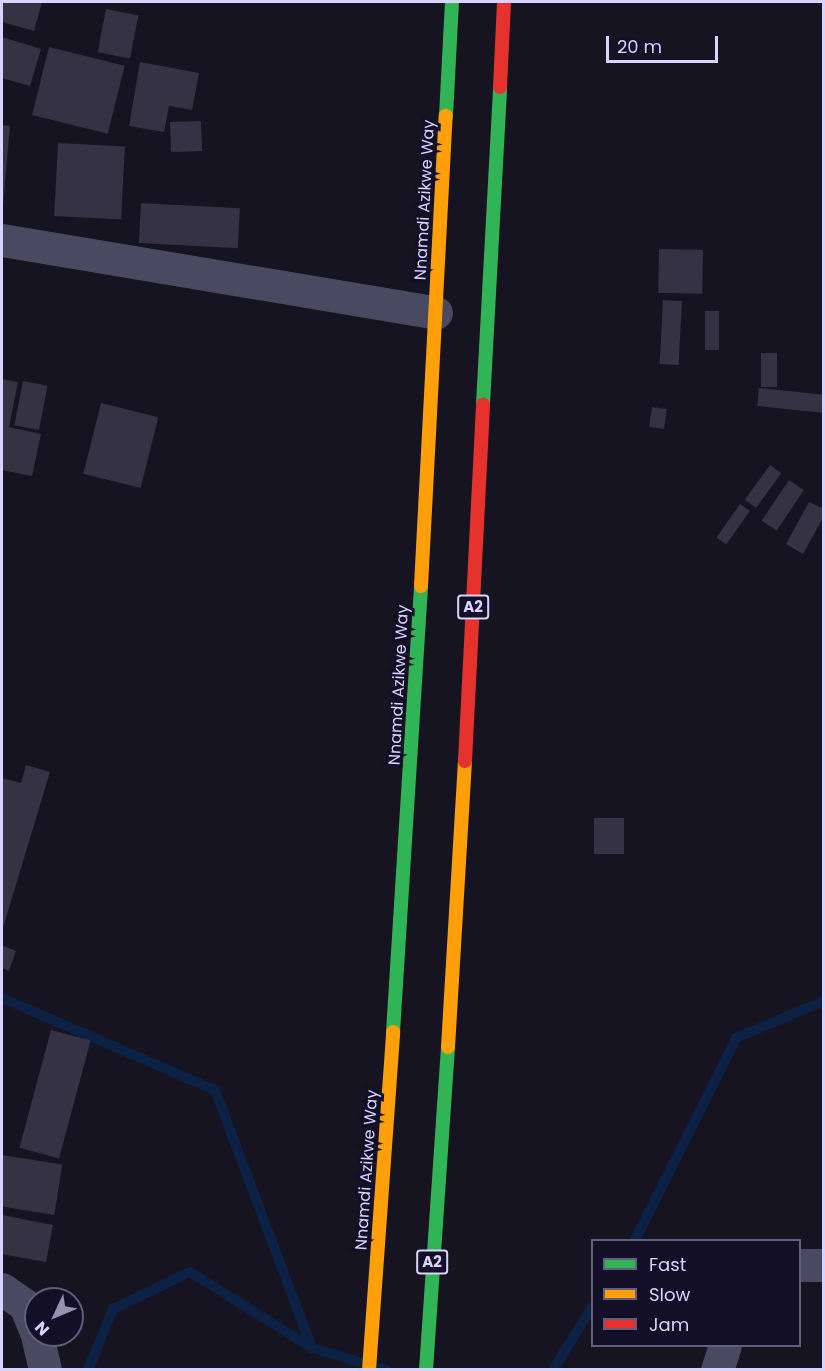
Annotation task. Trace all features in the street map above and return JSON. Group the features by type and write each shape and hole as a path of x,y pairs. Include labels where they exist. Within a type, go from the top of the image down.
{"highway":[{"name":"Nnamdi Azikwe Way","path":"369,1370 409,804 452,2"},
{"name":"A2","path":"426,1370 456,932 504,2"}],"street":[{"path":"2,240 436,313"},
{"path":"801,1264 824,1265"},
{"path":"2,1289 24,1304"},
{"path":"39,1347 45,1370"},
{"path":"717,1370 725,1347"}],"building":[{"path":"2,2 42,2 34,31 2,22"},
{"path":"106,9 138,15 130,58 98,52"},
{"path":"2,37 41,49 30,86 2,78"},
{"path":"49,47 125,66 108,134 32,115"},
{"path":"140,62 199,73 192,110 169,106 164,132 129,126"},
{"path":"201,121 202,151 171,152 170,122"},
{"path":"2,125 10,126 3,206 2,206"},
{"path":"58,143 125,147 121,219 54,216"},
{"path":"141,203 240,208 238,248 139,243"},
{"path":"659,249 703,250 702,294 658,293"},
{"path":"663,300 682,301 679,365 660,364"},
{"path":"705,311 719,311 719,350 705,350"},
{"path":"761,353 777,353 777,387 761,387"},
{"path":"2,379 18,382 9,427 41,434 32,476 2,470"},
{"path":"23,381 48,386 39,430 14,425"},
{"path":"759,388 824,395 822,413 757,406"},
{"path":"101,403 158,417 141,488 83,474"},
{"path":"652,407 667,409 664,429 649,427"},
{"path":"770,465 781,473 756,508 745,500"},
{"path":"789,480 804,490 777,531 762,521"},
{"path":"809,502 824,509 824,516 803,554 786,544"},
{"path":"740,504 750,511 726,544 716,538"},
{"path":"26,765 50,772 2,931 2,778 21,783"},
{"path":"594,818 624,818 624,854 594,854"},
{"path":"2,945 16,951 9,971 2,968"},
{"path":"51,1030 91,1041 59,1158 19,1148"},
{"path":"2,1155 62,1165 54,1215 2,1207"},
{"path":"2,1215 53,1225 46,1262 2,1254"}],"waterway":[{"path":"2,998 215,1090 312,1348"},
{"path":"636,1239 736,1038 824,1001"},
{"path":"88,1370 113,1309 190,1272 312,1348 386,1370"},
{"path":"553,1370 591,1309"}],"traffic: fast":[{"path":"446,116 452,2"},
{"path":"483,404 500,87"},
{"path":"393,1032 421,586"},
{"path":"426,1370 448,1047"}],"traffic: slow":[{"path":"421,586 446,116"},
{"path":"448,1047 465,761"},
{"path":"369,1370 393,1032"}],"traffic: jam":[{"path":"500,87 504,2"},
{"path":"465,761 483,404"}]}
